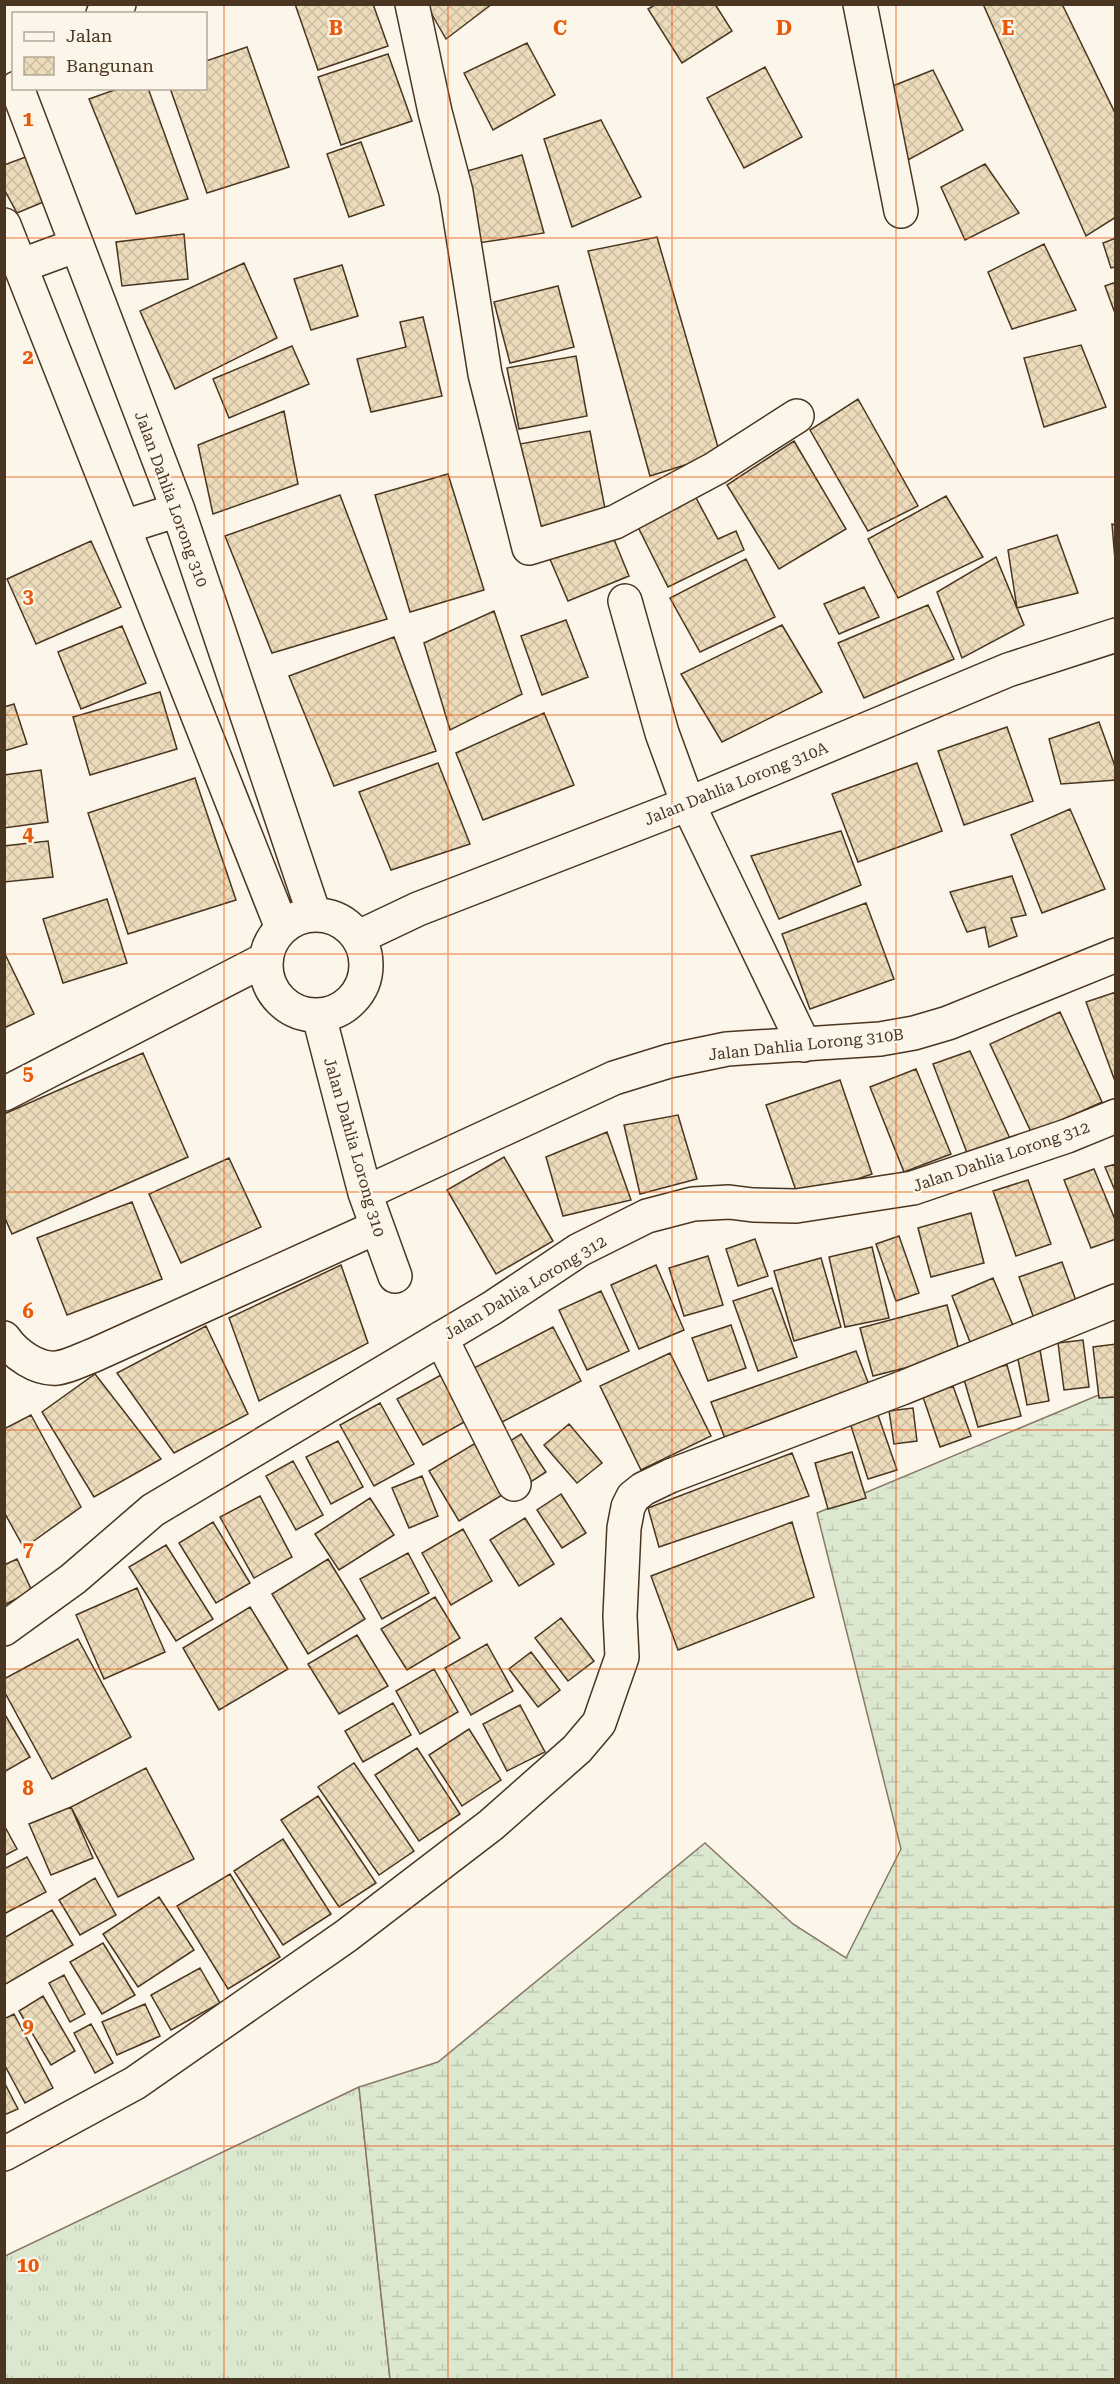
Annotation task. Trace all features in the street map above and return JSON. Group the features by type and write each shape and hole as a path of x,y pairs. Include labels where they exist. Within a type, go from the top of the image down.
{"street":[{"path":"412,4 435,112 456,192 485,374 529,548 615,522 716,468 797,416"},
{"path":"860,4 901,211"},
{"name":"Jalan Dahlia Lorong 310","path":"17,90 178,510 314,914"},
{"path":"4,225 282,928"},
{"path":"20,266 77,245"},
{"path":"124,527 178,510"},
{"path":"625,601 662,733 688,804 804,1045"},
{"name":"Jalan Dahlia Lorong 310A","path":"359,937 418,909 688,804 1008,670 1116,635"},
{"path":"314,914 331,917 347,924 359,937 366,953 366,971 361,988 351,1002 336,1011 319,1016 302,1013 286,1005 274,992 267,976 266,959 271,942 282,928 296,918 314,914"},
{"name":"Jalan Dahlia Lorong 310B","path":"365,1193 614,1078 669,1061 727,1049 879,1039 936,1026 1116,955"},
{"path":"4,1094 266,959"},
{"name":"Jalan Dahlia Lorong 310","path":"319,1016 365,1193 395,1276"},
{"name":"Jalan Dahlia Lorong 312","path":"4,1629 73,1579 153,1510 441,1338 579,1250 647,1216 693,1204 729,1202 796,1206 913,1188 1067,1136 1116,1116"},
{"path":"4,1338 20,1356 37,1364 57,1368 93,1355 377,1227"},
{"path":"4,2154 135,2083 346,1936 491,1825 577,1749 599,1723 622,1657 620,1616 624,1528 628,1507 633,1497 670,1476 902,1388 1116,1301"},
{"path":"441,1338 514,1484"}],"green space":[{"path":"1113,1389 1116,1396 1115,2379 390,2379 359,2087 438,2062 705,1843 793,1924 846,1958 901,1849 817,1513"},
{"path":"359,2087 390,2379 5,2380 5,2256"}],"building":[{"path":"295,4 373,4 388,46 318,70"},
{"path":"426,4 492,4 446,39"},
{"path":"656,4 715,4 732,31 682,63 648,9"},
{"path":"983,4 1062,4 1116,115 1116,217 1086,236"},
{"path":"527,43 555,95 493,130 464,73"},
{"path":"247,47 289,167 207,193 171,90 207,90 207,61"},
{"path":"388,54 412,121 341,145 318,77"},
{"path":"765,67 802,137 744,168 707,98"},
{"path":"933,70 963,130 908,160 880,91"},
{"path":"114,90 149,90 188,199 136,214 89,99"},
{"path":"601,120 641,197 572,227 544,139"},
{"path":"361,142 384,205 349,217 327,154"},
{"path":"31,155 48,200 17,213 4,189 4,165"},
{"path":"522,155 544,233 478,243 464,172"},
{"path":"985,164 1019,213 965,240 941,187"},
{"path":"184,234 188,279 122,286 116,242"},
{"path":"657,237 720,454 650,476 588,251"},
{"path":"1116,238 1116,267 1111,268 1103,243"},
{"path":"1044,244 1076,310 1012,329 988,272"},
{"path":"244,263 277,338 175,389 140,311"},
{"path":"342,265 358,316 311,330 294,279"},
{"path":"1116,282 1116,316 1105,286"},
{"path":"558,286 574,347 510,363 494,302"},
{"path":"423,317 442,396 371,412 357,359 406,347 400,322"},
{"path":"1081,345 1106,407 1044,427 1024,358"},
{"path":"292,346 309,384 229,418 213,379"},
{"path":"576,356 587,416 519,429 507,368"},
{"path":"858,399 918,506 868,531 810,430"},
{"path":"284,411 298,484 213,514 198,445"},
{"path":"590,431 607,519 538,532 520,444"},
{"path":"794,441 846,529 779,569 727,485"},
{"path":"448,474 484,590 410,612 375,495"},
{"path":"694,494 718,539 736,531 744,550 668,587 636,523"},
{"path":"340,495 387,619 272,653 225,536"},
{"path":"946,496 983,557 898,598 868,539"},
{"path":"1112,524 1116,525 1116,572"},
{"path":"611,532 629,576 568,601 549,557"},
{"path":"1057,535 1078,593 1017,608 1008,550"},
{"path":"91,541 121,607 36,644 7,579"},
{"path":"996,557 1024,625 962,658 937,592"},
{"path":"746,559 775,617 700,652 670,598"},
{"path":"864,587 879,617 839,634 824,604"},
{"path":"928,605 954,659 864,698 838,643"},
{"path":"494,611 522,694 450,730 424,643"},
{"path":"566,620 588,677 542,695 521,636"},
{"path":"782,625 822,692 722,742 681,674"},
{"path":"122,626 146,683 81,709 58,652"},
{"path":"394,637 436,751 334,786 289,676"},
{"path":"160,692 177,749 90,775 73,717"},
{"path":"14,704 27,744 4,751 4,707"},
{"path":"544,713 574,785 483,820 456,753"},
{"path":"1099,722 1116,769 1116,780 1061,784 1049,739"},
{"path":"1007,727 1033,801 964,825 938,751"},
{"path":"438,763 470,844 391,870 359,792"},
{"path":"917,763 942,831 858,862 832,794"},
{"path":"41,770 48,822 4,828 4,775"},
{"path":"195,778 236,900 128,934 88,813"},
{"path":"1070,809 1105,889 1042,913 1011,835"},
{"path":"841,831 861,885 779,919 751,856"},
{"path":"48,841 53,877 4,882 4,846"},
{"path":"1012,876 1026,915 1011,918 1017,936 989,947 985,927 967,932 950,892"},
{"path":"107,899 127,963 63,983 43,919"},
{"path":"866,903 894,979 810,1009 782,934"},
{"path":"4,952 34,1014 4,1028"},
{"path":"1116,992 1116,1084 1086,1002"},
{"path":"1060,1012 1102,1102 1032,1134 990,1044"},
{"path":"970,1051 1012,1143 969,1158 933,1064"},
{"path":"143,1053 188,1157 12,1234 4,1216 4,1114"},
{"path":"916,1069 951,1154 904,1172 870,1087"},
{"path":"840,1080 872,1174 799,1199 766,1105"},
{"path":"678,1115 697,1179 640,1194 624,1125"},
{"path":"607,1132 631,1200 563,1216 546,1157"},
{"path":"504,1157 553,1241 496,1274 447,1190"},
{"path":"229,1158 261,1227 181,1263 149,1194"},
{"path":"1116,1164 1116,1193 1105,1167"},
{"path":"1094,1169 1116,1222 1116,1239 1091,1248 1064,1180"},
{"path":"1028,1180 1051,1244 1016,1256 993,1191"},
{"path":"132,1202 162,1279 67,1315 37,1238"},
{"path":"971,1213 984,1263 931,1277 918,1228"},
{"path":"899,1236 919,1293 896,1301 876,1244"},
{"path":"755,1239 768,1276 738,1286 726,1249"},
{"path":"872,1247 889,1318 845,1327 829,1257"},
{"path":"708,1256 723,1305 684,1316 669,1268"},
{"path":"821,1258 841,1327 794,1341 774,1271"},
{"path":"1062,1262 1079,1309 1036,1324 1019,1277"},
{"path":"341,1265 368,1343 259,1401 229,1318"},
{"path":"656,1265 684,1330 639,1349 611,1285"},
{"path":"993,1278 1015,1330 972,1347 952,1296"},
{"path":"772,1288 797,1357 758,1371 733,1301"},
{"path":"601,1291 629,1351 587,1370 559,1310"},
{"path":"947,1305 960,1354 873,1376 860,1328"},
{"path":"731,1325 746,1368 708,1381 692,1338"},
{"path":"206,1326 248,1414 174,1453 117,1373"},
{"path":"553,1327 581,1381 502,1422 474,1368"},
{"path":"1083,1340 1089,1387 1064,1390 1058,1343"},
{"path":"1116,1344 1116,1397 1099,1398 1093,1347"},
{"path":"1040,1350 1049,1401 1027,1405 1017,1354"},
{"path":"856,1351 871,1390 726,1441 711,1402"},
{"path":"670,1353 711,1436 641,1470 600,1386"},
{"path":"1007,1365 1021,1416 978,1427 963,1376"},
{"path":"452,1369 477,1415 423,1445 397,1399"},
{"path":"95,1374 161,1459 94,1497 42,1412"},
{"path":"953,1386 971,1436 940,1447 923,1397"},
{"path":"380,1403 414,1464 374,1486 340,1425"},
{"path":"913,1408 917,1441 894,1444 889,1411"},
{"path":"31,1415 81,1507 24,1548 4,1512 4,1429"},
{"path":"878,1415 897,1470 868,1479 850,1423"},
{"path":"569,1424 602,1463 577,1483 544,1445"},
{"path":"521,1434 546,1472 526,1485 501,1447"},
{"path":"338,1441 363,1487 331,1504 306,1457"},
{"path":"479,1441 509,1491 459,1521 429,1471"},
{"path":"852,1452 866,1498 828,1509 815,1463"},
{"path":"792,1453 809,1496 659,1547 648,1508"},
{"path":"293,1461 323,1515 296,1530 266,1476"},
{"path":"422,1476 438,1516 409,1528 392,1488"},
{"path":"561,1494 586,1533 562,1548 537,1510"},
{"path":"260,1496 292,1557 254,1578 220,1517"},
{"path":"370,1498 394,1535 339,1570 315,1534"},
{"path":"525,1518 554,1564 519,1586 490,1540"},
{"path":"213,1522 250,1583 216,1603 179,1543"},
{"path":"792,1522 814,1597 678,1650 651,1576"},
{"path":"463,1529 492,1581 451,1605 422,1553"},
{"path":"166,1545 213,1619 176,1641 129,1567"},
{"path":"408,1553 429,1593 382,1619 360,1579"},
{"path":"17,1559 32,1591 4,1605 4,1565"},
{"path":"328,1559 365,1619 308,1654 272,1594"},
{"path":"137,1588 165,1652 104,1679 76,1615"},
{"path":"435,1597 460,1638 407,1670 381,1629"},
{"path":"250,1607 288,1669 219,1710 183,1648"},
{"path":"561,1618 594,1661 568,1681 535,1638"},
{"path":"357,1635 388,1686 339,1714 308,1664"},
{"path":"78,1639 131,1737 52,1779 4,1691 4,1679"},
{"path":"487,1644 513,1691 471,1715 445,1668"},
{"path":"531,1652 560,1690 538,1707 509,1669"},
{"path":"434,1669 458,1712 420,1734 396,1691"},
{"path":"393,1703 411,1735 363,1762 345,1731"},
{"path":"520,1705 545,1752 507,1771 483,1724"},
{"path":"4,1713 30,1757 4,1772"},
{"path":"469,1729 501,1780 462,1806 429,1755"},
{"path":"417,1748 460,1814 419,1841 375,1775"},
{"path":"354,1763 414,1851 379,1875 318,1787"},
{"path":"146,1768 194,1859 118,1897 71,1807"},
{"path":"318,1796 376,1883 339,1907 281,1820"},
{"path":"71,1807 93,1858 51,1875 29,1824"},
{"path":"4,1825 17,1849 4,1856"},
{"path":"283,1839 331,1914 283,1945 234,1871"},
{"path":"27,1857 46,1892 4,1914 4,1869"},
{"path":"230,1874 280,1957 228,1989 177,1906"},
{"path":"95,1878 116,1915 80,1935 59,1900"},
{"path":"159,1897 194,1950 138,1987 103,1934"},
{"path":"52,1910 73,1945 4,1985 4,1938"},
{"path":"103,1943 135,1995 102,2014 70,1962"},
{"path":"200,1968 220,2003 171,2030 151,1995"},
{"path":"64,1975 85,2014 70,2022 49,1983"},
{"path":"43,1996 75,2051 51,2065 19,2011"},
{"path":"145,2004 160,2036 117,2055 102,2022"},
{"path":"14,2014 53,2088 25,2103 4,2064 4,2019"},
{"path":"91,2024 113,2063 95,2073 74,2033"},
{"path":"4,2082 18,2109 4,2115"}]}
